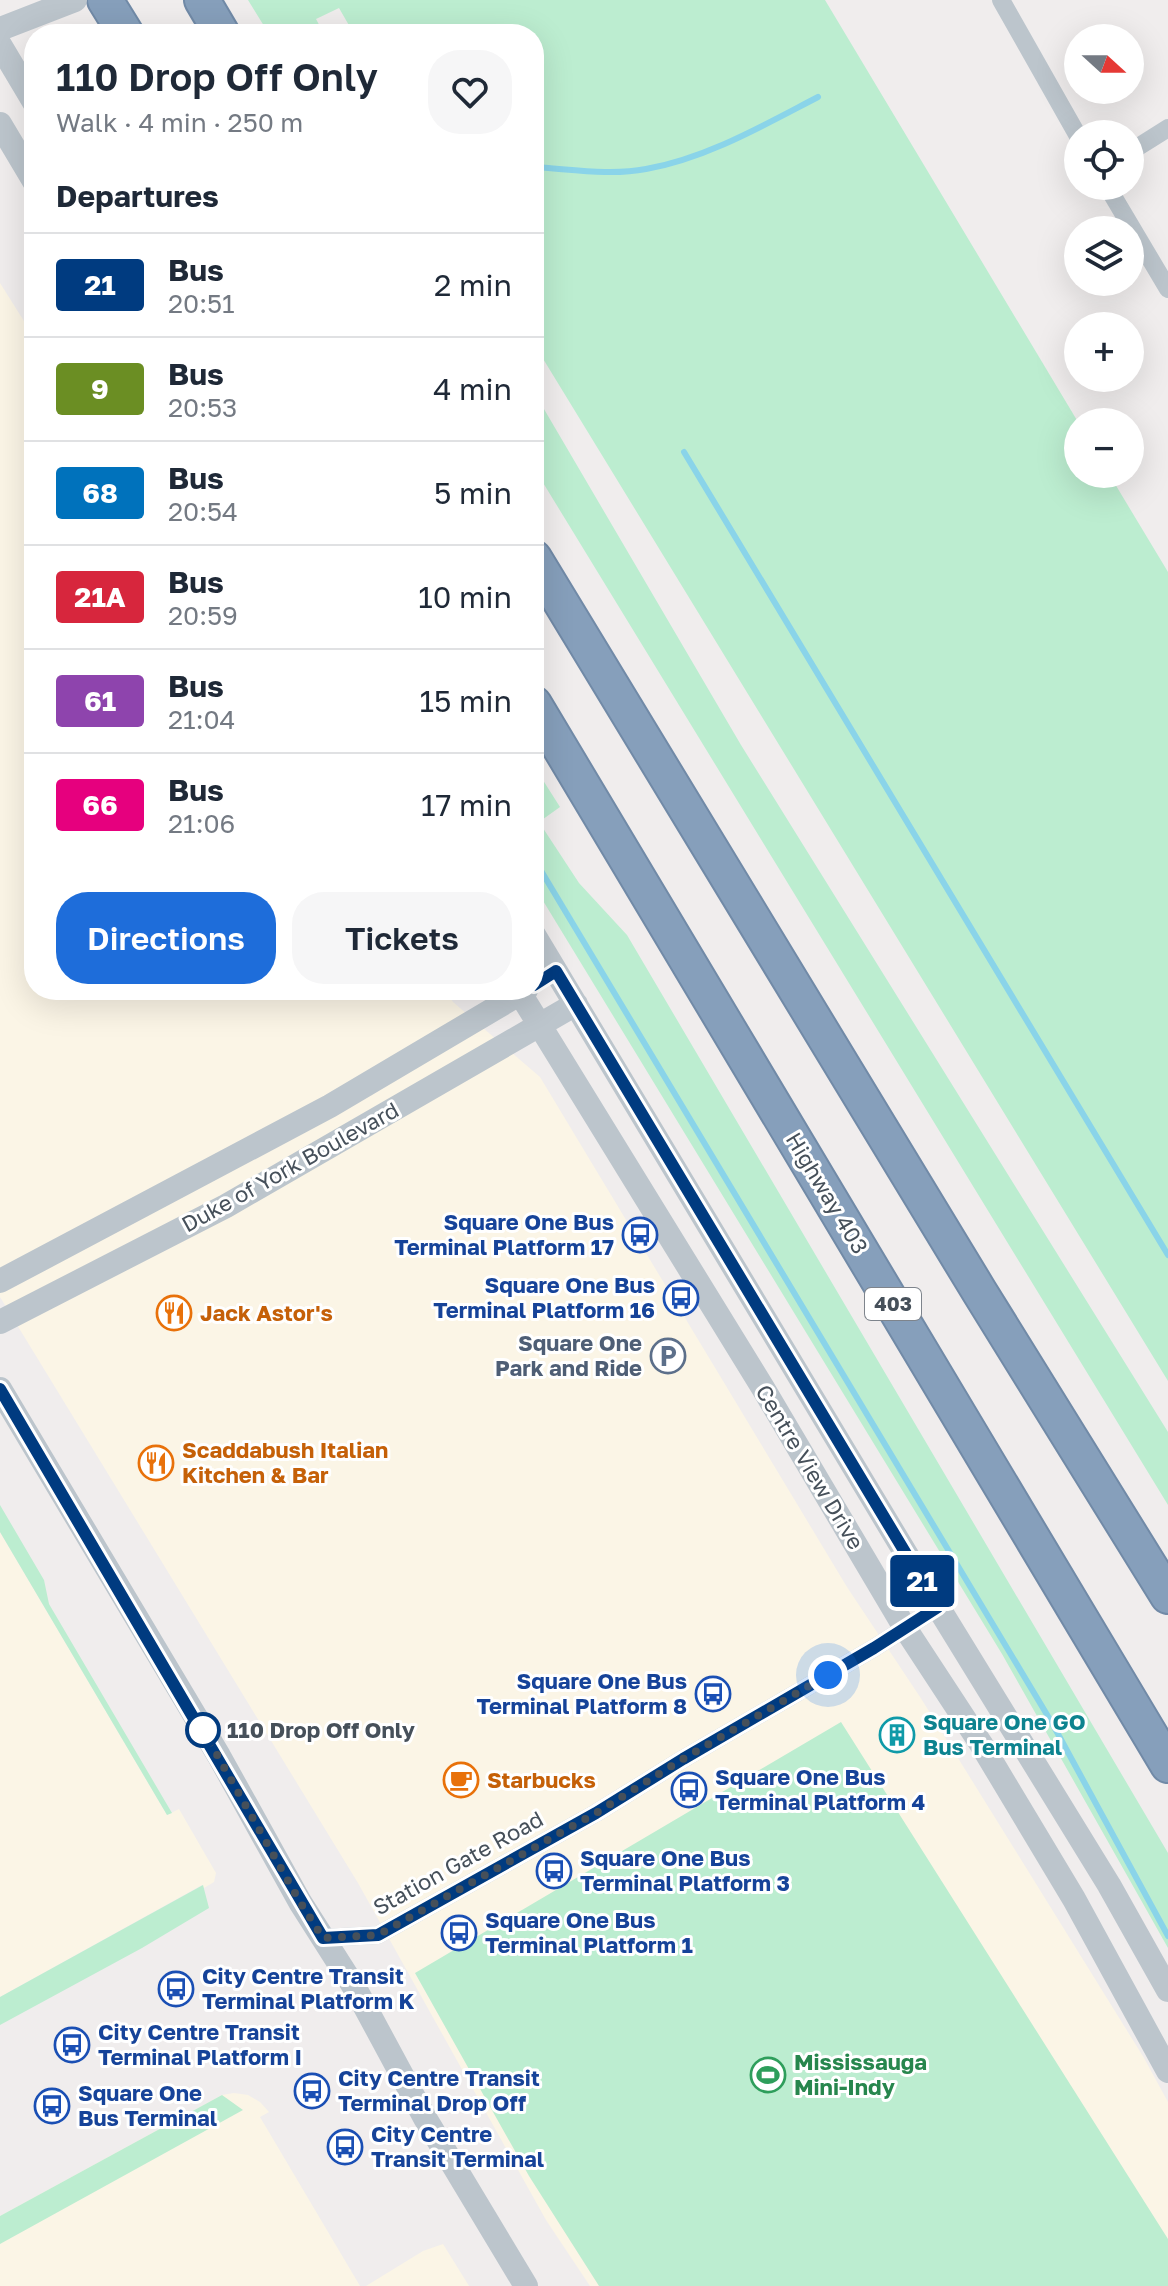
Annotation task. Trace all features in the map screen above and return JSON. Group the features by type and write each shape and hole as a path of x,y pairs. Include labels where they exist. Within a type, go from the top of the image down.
{"highway":[{"path":"105,0 120,24"},
{"path":"202,0 216,24"},
{"path":"544,574 1168,1596"},
{"name":"Highway 403","path":"544,721 1168,1765"}],"street":[{"path":"0,29 75,0"},
{"path":"1001,0 1069,120"},
{"path":"0,45 24,85"},
{"path":"0,124 24,164"},
{"path":"1144,143 1168,128"},
{"path":"1115,200 1168,289"},
{"name":"Centre View Drive","path":"544,951 1109,1885 1168,1990"},
{"name":"Duke of York Boulevard","path":"544,978 556,971"},
{"name":"Duke of York Boulevard","path":"0,1281 330,1106 508,1000"},
{"name":"Centre View Drive","path":"530,1000 541,1025 763,1388 905,1628 981,1744 1074,1899 1168,2071"},
{"name":"Duke of York Boulevard","path":"0,1322 226,1206 576,1004"},
{"path":"0,1389 356,1990 425,2118 526,2286"},
{"name":"Station Gate Road","path":"323,1938 378,1935 596,1813 938,1607"}],"shaded area":[{"path":"0,283 24,321 24,1000 452,1000 540,1077 847,1587 922,1700 1144,2058 1168,2102 1168,2286 590,2286 546,2220 358,1883 0,1297"},
{"path":"0,1532 167,1815 179,1809 216,1873 214,1882 204,1888 202,1885 0,1997"},
{"path":"222,2095 248,2095 269,2112 260,2117 360,2286 0,2286 0,2216"},
{"path":"443,2244 469,2286 366,2286 423,2251"}],"green space":[{"path":"248,0 825,0 1070,408 1064,408 1064,488 1117,488 1168,572 1168,1381 544,360 544,24 348,24 339,8 316,19 319,24 263,24"},
{"path":"544,409 741,745 1168,1432 1168,1505 544,484"},
{"path":"544,782 560,807 544,818"},
{"path":"544,830 579,883 627,935 1168,1853 1168,1948 1002,1654 544,902"},
{"path":"0,1505 44,1580 49,1604 172,1813 167,1815 0,1532"},
{"name":"Mississauga Mini-Indy","path":"841,1722 1168,2239 1168,2286 599,2286 529,2176 415,1973"},
{"path":"203,1885 209,1908 0,2025 0,1997"},
{"path":"222,2095 243,2110 0,2244 0,2216"}],"waterway":[{"path":"544,168 618,172 669,164 735,139 818,97"},
{"path":"684,452 1168,1255"},
{"path":"544,876 1052,1723 1168,1936"}],"bus line":[{"name":"21","path":"0,1389 219,1756 323,1938 378,1935 596,1813 938,1607 556,971 544,979"}],"place":[{"name":"Square One Bus Terminal Platform 17","path":"640,1235"},
{"name":"Square One Bus Terminal Platform 16","path":"681,1298"},
{"name":"Jack Astor's","path":"174,1313"},
{"name":"Square One Park and Ride","path":"668,1356"},
{"name":"Scaddabush Italian Kitchen & Bar","path":"156,1463"},
{"name":"Square One Bus Terminal Platform 8","path":"713,1694"},
{"name":"110 Drop Off Only","path":"203,1730"},
{"name":"Square One GO Bus Terminal","path":"897,1735"},
{"name":"Starbucks","path":"461,1780"},
{"name":"Square One Bus Terminal Platform 4","path":"689,1790"},
{"name":"Square One Bus Terminal Platform 3","path":"554,1871"},
{"name":"Square One Bus Terminal Platform 1","path":"459,1933"},
{"name":"City Centre Transit Terminal Platform K","path":"176,1989"},
{"name":"City Centre Transit Terminal Platform I","path":"72,2045"},
{"name":"Mississauga Mini-Indy","path":"768,2075"},
{"name":"City Centre Transit Terminal Drop Off","path":"312,2091"},
{"name":"Square One Bus Terminal","path":"52,2106"},
{"name":"City Centre Transit Terminal","path":"345,2147"}],"route":[{"path":"203,1730 323,1938 378,1935 596,1813 828,1675"}]}
